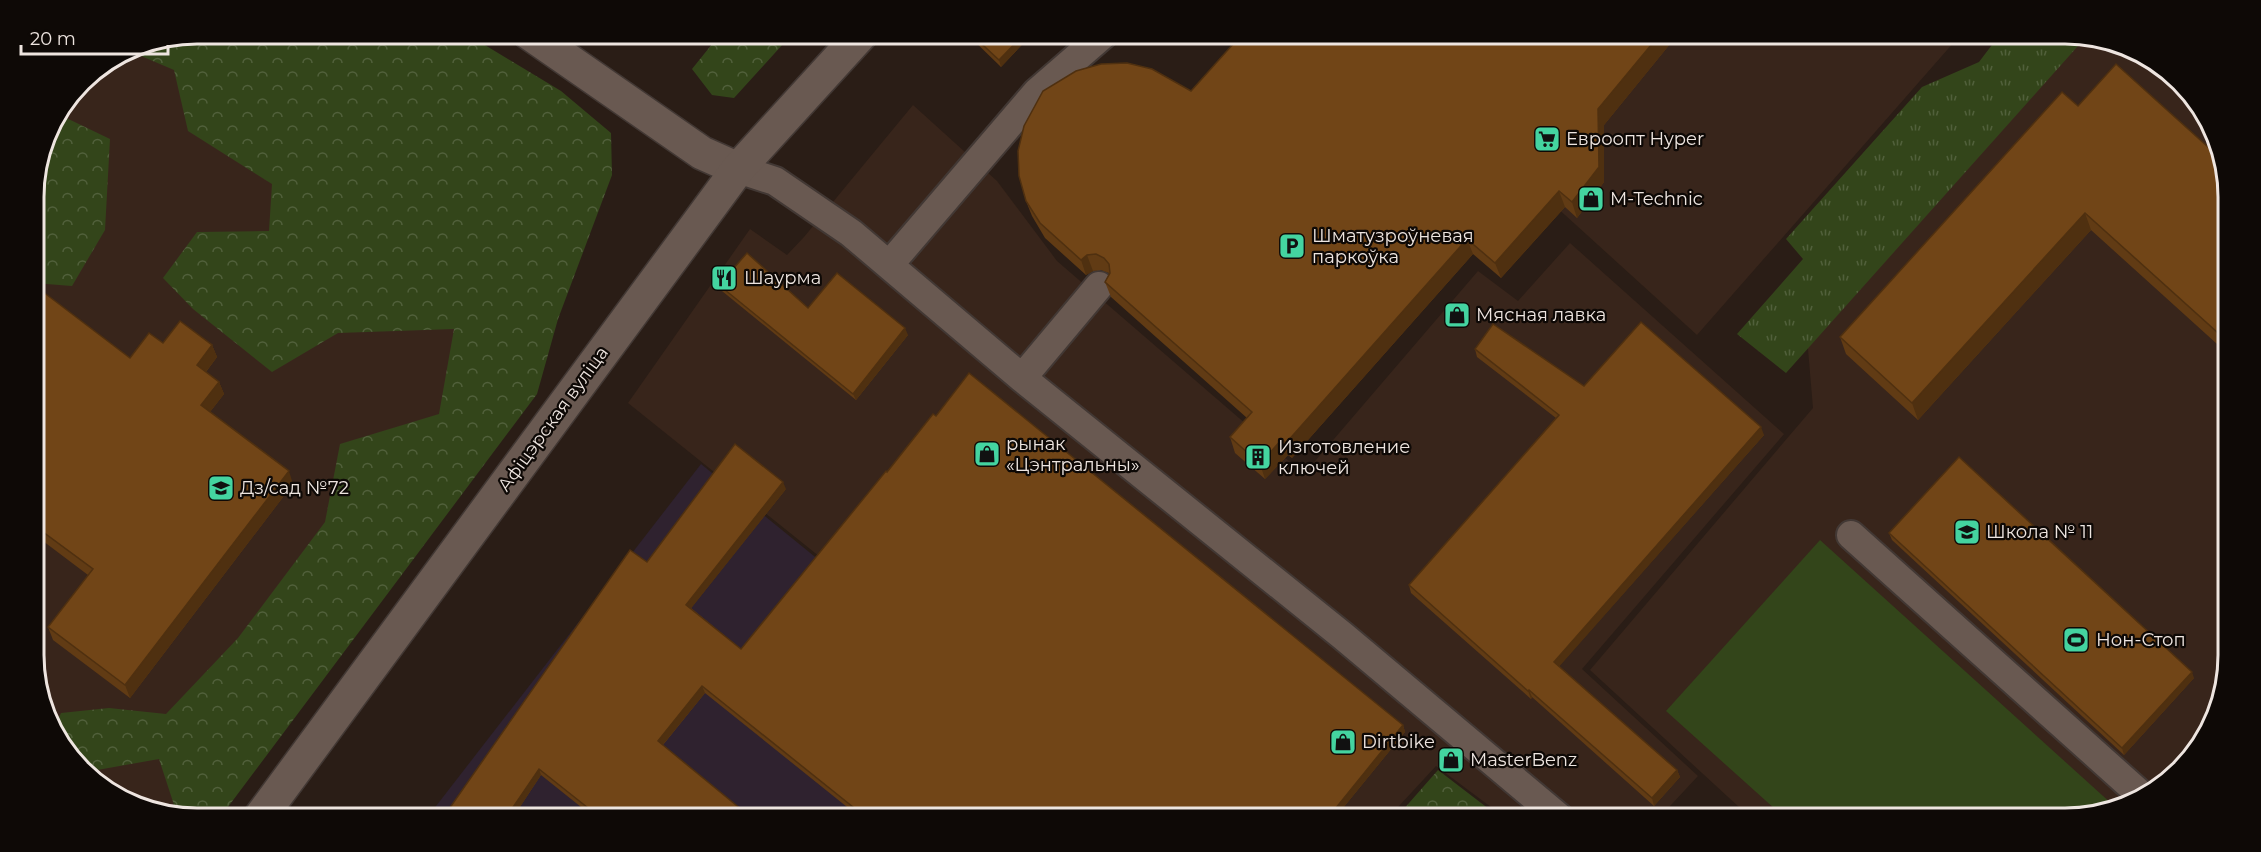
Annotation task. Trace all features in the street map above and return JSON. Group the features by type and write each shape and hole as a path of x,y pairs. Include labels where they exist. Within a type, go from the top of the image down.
{"street":[{"path":"545,44 702,153 738,169"},
{"name":"Афіцэрская вуліца","path":"267,808 738,169 852,44"}],"lane":[{"path":"889,265 1036,92 1092,44"},
{"path":"738,169 775,181 851,233 1022,378 1352,643 1548,808"},
{"path":"1022,378 1099,286"},
{"path":"1851,535 2136,790"}],"shaded area":[{"name":"Дз/сад №72","path":"198,44 539,311 172,806 129,793 96,771 69,741 59,723 46,685 44,656 44,186 55,138 69,111 88,88 111,69 138,55 167,46"},
{"path":"1377,44 1952,44 1697,335"},
{"name":"Школа № 11","path":"2054,44 2084,45 2132,59 2165,81 2192,111 2209,147 2215,167 2218,196 2218,656 2215,685 2202,723 2180,756 2158,777 2123,797 2075,808 1740,808 1590,670 1813,408 1804,302"},
{"name":"рынак «Цэнтральны»","path":"913,105 997,181 1057,261 1304,474 1478,271 1518,301 1570,243 1784,434 1582,669 1698,776 1668,808 1492,808 1436,766 1397,808 1133,808 628,403 750,229 787,255"},
{"path":"701,464 1123,808 435,808"}],"green space":[{"path":"196,44 483,44 561,91 611,133 612,175 558,319 537,394 227,808 175,807 159,759 95,770 69,741 58,720 61,713 109,708 166,714 238,638 325,522 340,444 439,414 454,329 338,333 272,372 193,309 163,278 197,232 269,231 272,184 188,131 174,70 138,55 167,46"},
{"path":"712,44 783,44 734,98 712,95 692,69"},
{"path":"1993,44 2079,45 1786,373 1737,334 1803,259 1786,239 1922,87 1979,62"},
{"path":"65,118 110,139 105,230 72,286 44,284 45,177 55,138"},
{"path":"1820,540 2109,801 2075,808 1774,808 1666,711"},
{"path":"1438,770 1488,808 1405,808"}],"building":[{"path":"982,44 1014,44 999,60"},
{"name":"Шматузроўневая паркоўка","path":"1233,44 1652,44 1598,109 1599,167 1572,202 1559,191 1495,263 1467,239 1286,443 1282,439 1260,464 1230,437 1252,412 1105,282 1110,273 1109,264 1104,258 1096,254 1087,255 1081,260 1040,223 1026,201 1019,176 1018,151 1024,126 1043,91 1076,71 1101,64 1127,63 1152,69 1191,91"},
{"path":"2116,64 2209,148 2215,167 2218,196 2218,333 2085,213 1912,403 1840,337 2062,92 2078,106"},
{"path":"747,253 808,308 837,273 905,328 853,394 719,285"},
{"path":"44,293 130,358 149,333 163,343 180,321 212,345 197,365 219,382 201,405 289,471 125,685 48,627 93,569 44,533"},
{"path":"1641,322 1761,427 1554,662 1677,770 1652,798 1409,585 1559,415 1475,349 1493,324 1584,386"},
{"path":"969,373 1403,725 1336,808 854,808 702,686 658,741 740,808 588,808 539,769 512,808 450,808 630,550 647,562 735,444 783,482 686,605 741,649 933,414 936,416"},
{"name":"Нон-Стоп","path":"1959,457 2192,672 2122,748 1889,533"}],"place":[{"name":"Евроопт Hyper","path":"1547,139"},
{"name":"M-Technic","path":"1591,199"},
{"name":"Шматузроўневая паркоўка","path":"1292,246"},
{"name":"Шаурма","path":"724,278"},
{"name":"Мясная лавка","path":"1457,315"},
{"name":"рынак «Цэнтральны»","path":"987,454"},
{"name":"Изготовление ключей","path":"1258,457"},
{"name":"Дз/сад №72","path":"221,488"},
{"name":"Школа № 11","path":"1967,532"},
{"name":"Нон-Стоп","path":"2076,640"},
{"name":"Dirtbike","path":"1343,742"},
{"name":"MasterBenz","path":"1451,760"}]}
